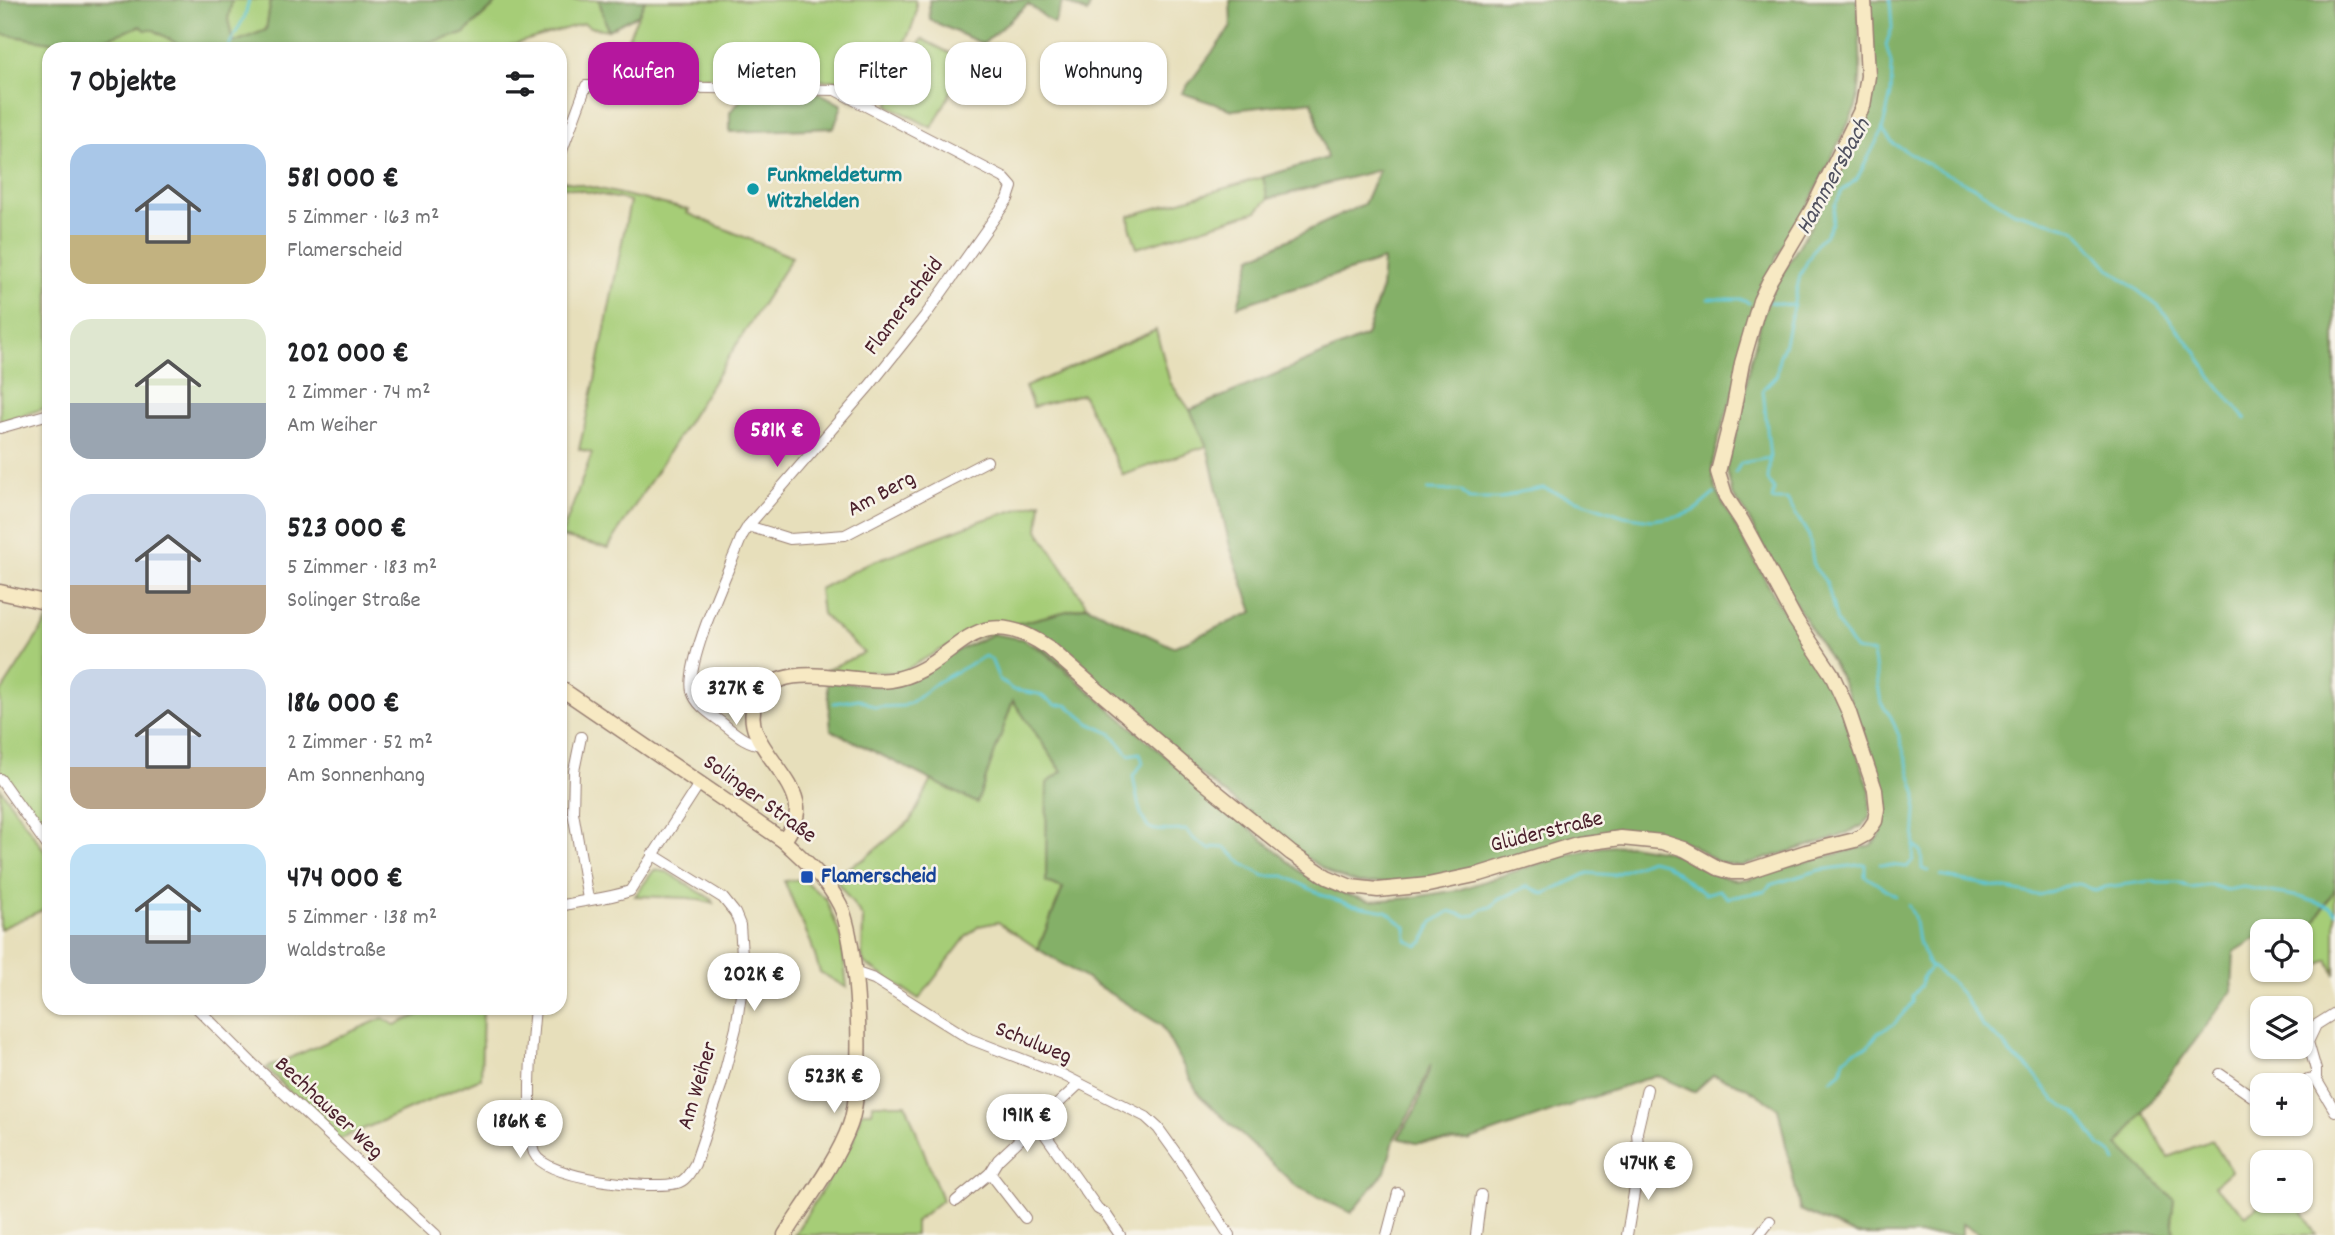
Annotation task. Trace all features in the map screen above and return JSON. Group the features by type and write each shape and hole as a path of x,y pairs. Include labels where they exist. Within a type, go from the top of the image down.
{"main road":[{"name":"Glüderstraße","path":"784,841 796,817 795,799 753,725 752,710 764,690 781,679 810,675 879,681 899,678 920,670 973,633 989,629 1005,629 1025,634 1049,648 1199,778 1292,853 1327,877 1351,887 1394,890 1455,880 1577,844 1606,839 1634,838 1662,842 1684,849 1718,868 1739,872 1754,870 1861,837 1870,831 1875,821 1875,790 1849,710 1831,673 1795,619 1725,495 1718,472 1739,376 1760,302 1770,279 1813,208 1863,106 1868,76 1864,0"},
{"path":"0,592 42,601"},
{"name":"Solinger Straße","path":"567,693 784,841 815,871 840,905 850,939 855,972 855,1102 839,1149 785,1235"}],"street":[{"name":"Flamerscheid","path":"567,137 586,86 835,90 1004,178 1012,187 1008,199 925,316 870,385 748,526 722,583 699,646 691,686 705,710 752,745 763,745"},
{"path":"0,428 42,416"},
{"name":"Am Berg","path":"748,526 790,540 845,535 987,461"},
{"path":"581,737 573,782 573,812 588,899"},
{"path":"0,779 42,838"},
{"path":"567,904 630,891 699,784"},
{"name":"Am Weiher","path":"534,1015 529,1101 535,1154 541,1161 552,1168 607,1181 664,1185 680,1183 688,1176 695,1164 732,1047 740,1004 740,925 729,903 652,854"},
{"name":"Schulweg","path":"855,972 874,979 970,1039 1063,1075 1146,1117 1158,1128 1229,1235"},
{"path":"2335,1013 2316,1025 2308,1042 2316,1079 2335,1111"},
{"name":"Bechhauser Weg","path":"204,1015 436,1235"},
{"path":"2220,1074 2250,1095"},
{"path":"956,1201 990,1173 998,1160 1079,1084"},
{"path":"1627,1235 1639,1163 1637,1132 1647,1089"},
{"path":"1037,1123 1098,1209 1105,1213 1120,1235"},
{"path":"990,1173 1026,1218"},
{"path":"1387,1235 1398,1194"},
{"path":"1476,1235 1481,1195"},
{"path":"1759,1235 1770,1221"}],"green space":[{"path":"0,0 232,0 228,19 233,42 174,42 154,30 146,30 140,26 97,42 52,42 0,34"},
{"path":"232,0 271,0 266,30 233,42 228,19"},
{"path":"271,0 500,0 463,34 431,42 236,42 266,30"},
{"path":"500,0 599,0 608,30 590,27 584,23 521,42 431,42 463,34"},
{"path":"599,0 645,0 639,14 608,30"},
{"path":"645,0 915,0 915,19 904,42 834,42 834,80 820,80 820,42 713,42 713,77 699,77 699,42 626,42"},
{"path":"929,0 1092,0 1087,13 1063,1 1054,24 1028,4 985,42 979,42 930,20"},
{"path":"1230,0 1857,0 1860,67 1856,107 1806,210 1777,256 1718,441 1712,470 1720,498 1780,606 1827,676 1839,701 1870,790 1870,818 1862,826 1838,837 1741,866 1718,862 1692,845 1669,838 1616,831 1577,838 1497,864 1420,882 1359,883 1336,876 1305,857 1012,625 1087,606 1173,647 1253,612 1230,547 1207,446 1190,410 1366,336 1381,290 1383,260 1238,306 1252,257 1364,204 1379,170 1268,199 1263,177 1327,158 1312,101 1233,110 1182,93 1231,27"},
{"path":"1870,0 2335,0 2335,888 2313,923 2313,919 2250,919 2250,942 2234,952 2232,991 2118,1145 2174,1199 2174,1235 1982,1235 1962,1224 1962,1235 1856,1235 1800,1210 1778,1108 1744,1086 1713,1075 1694,1092 1656,1075 1468,1141 1416,1143 1398,1138 1416,1109 1431,1064 1412,1110 1395,1137 1385,1172 1351,1213 1296,1186 1199,1095 1161,1025 1038,949 1063,888 1046,882 1047,783 1062,771 1013,701 977,803 831,730 827,681 879,686 993,634 1022,639 1044,652 1302,873 1337,892 1370,901 1458,890 1562,856 1601,847 1630,845 1666,851 1716,875 1736,880 1749,879 1784,867 1871,845 1879,837 1884,824 1886,803 1879,775 1852,704 1839,674 1779,577 1744,510 1732,494 1726,466 1742,415 1761,319 1773,289 1815,219 1869,106"},
{"path":"140,26 146,30 154,30 174,42 64,42"},
{"path":"0,34 52,42 42,42 42,409 0,422"},
{"path":"931,44 945,51 945,103 932,128 888,105 931,105"},
{"path":"820,93 834,101 834,105 842,105 834,128 730,132 730,112 736,105 820,105"},
{"path":"1263,177 1268,199 1257,211 1137,248 1129,216"},
{"path":"567,182 689,210 687,213 792,257 608,548 567,538 567,521 592,453 579,449 630,201 567,188"},
{"path":"1156,330 1170,382 1190,410 1207,446 1123,475 1082,394 1033,407 1025,387"},
{"path":"1041,502 1038,530 1087,606 1012,625 940,650 900,673 826,670 864,653 822,614 819,589 869,563 980,521"},
{"path":"42,629 42,829 0,771 0,694"},
{"path":"1013,700 1062,772 1047,783 1046,882 1063,888 1038,949 998,922 979,926 966,937 919,999 864,963 863,918 835,875 864,859 911,820 932,780 977,802"},
{"path":"0,788 42,847 42,910 0,929"},
{"path":"654,870 667,872 711,899 713,903 689,898 635,896"},
{"path":"802,879 826,899 842,940 847,988 820,972 811,943 784,881"},
{"path":"2335,888 2335,975 2328,960 2313,967 2313,923"},
{"path":"418,1015 483,1015 481,1078 338,1140 266,1068 383,1018 395,1025"},
{"path":"873,1104 906,1104 942,1200 915,1222 915,1235 794,1235 854,1139 861,1112 872,1112"},
{"path":"2143,1111 2168,1157 2212,1140 2231,1171 2214,1186 2246,1215 2250,1212 2303,1213 2316,1235 2174,1235 2174,1199 2118,1146"}],"waterway":[{"path":"231,42 245,16 249,0"},
{"name":"Hammersbach","path":"1880,864 1907,867 1913,860 1917,795 1899,736 1881,703 1873,653 1855,650 1837,622 1827,583 1814,567 1809,536 1787,500 1772,500 1774,489 1768,480 1770,458 1763,389 1777,375 1800,275 1818,241 1825,236 1832,223 1835,205 1842,191 1857,179 1882,131 1891,94 1892,66 1886,45 1892,28 1890,0"},
{"path":"1883,131 1894,144 2014,212 2076,230 2110,269 2159,307 2246,419"},
{"path":"1708,299 1740,299 1749,303"},
{"path":"1770,302 1794,306"},
{"path":"1735,473 1741,463 1770,458"},
{"path":"1428,490 1461,491 1469,499 1501,499 1543,488 1624,516 1651,520 1694,511 1715,493"},
{"name":"Hammersbach","path":"834,703 859,699 875,707 903,706 939,681 985,656 991,659 999,679 1013,690 1039,694 1056,705 1067,705 1089,723 1112,734 1129,755 1140,753 1143,763 1133,776 1141,814 1152,829 1186,830 1195,840 1211,850 1213,847 1226,848 1243,864 1264,876 1285,876 1322,895 1351,905 1386,911 1406,927 1407,940 1418,946 1423,942 1433,922 1450,911 1465,916 1476,915 1482,909 1491,907 1498,900 1527,886 1544,894 1588,873 1613,875 1650,860 1664,863 1705,894 1719,890 1728,898 1765,891 1770,885 1820,870 1865,864 1865,876 1896,896"},
{"path":"1916,847 1921,851 1922,869 1929,871"},
{"path":"1941,876 2037,895 2073,884 2096,891 2105,887 2151,881 2179,883 2190,888 2211,885 2227,890 2243,887 2300,897 2330,907 2335,912"},
{"path":"1908,905 1914,916 1918,941 1929,965 1949,980 1964,997 1984,1028 2003,1043 2011,1055 2030,1069 2055,1101 2075,1112 2100,1146 2112,1153 2116,1162"},
{"path":"1831,1080 1841,1072 1844,1059 1854,1051 1868,1046 1878,1033 1894,1024 1912,1002 1912,996 1931,967"}],"place":[{"name":"Funkmeldeturm Witzhelden","path":"753,189"},
{"name":"Flamerscheid","path":"807,877"}]}
